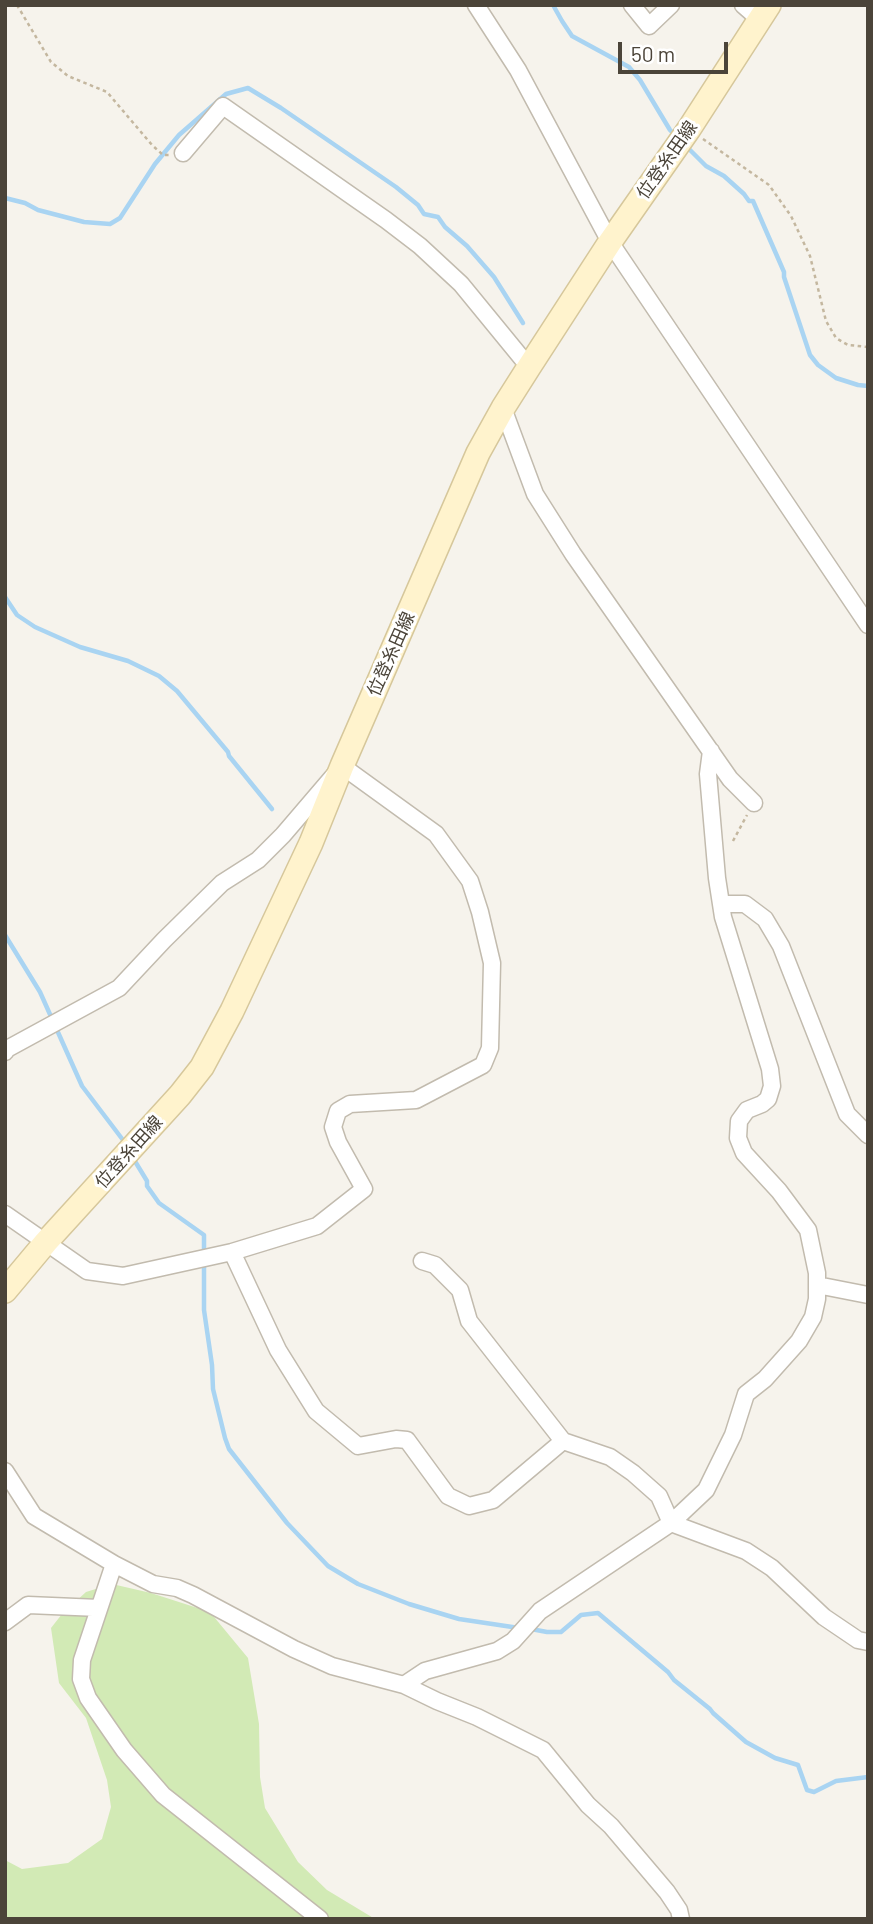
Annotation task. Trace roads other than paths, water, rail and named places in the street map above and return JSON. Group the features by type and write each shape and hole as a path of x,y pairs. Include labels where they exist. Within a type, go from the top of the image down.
{"main road":[{"name":"位登糸田線","path":"5,1291 202,1067 232,1011 299,867 478,453 528,367 610,242 689,129 757,10"}],"street":[{"path":"476,5 518,70 610,242 868,625"},
{"path":"632,5 649,26 671,5"},
{"path":"183,153 223,106 420,246 461,284 528,367"},
{"path":"503,408 536,494 573,554 730,779 754,803"},
{"path":"404,1685 425,1671 497,1651 513,1641 540,1611 671,1523 706,1489 733,1435 746,1394 765,1379 799,1341 813,1317 817,1299 817,1273 808,1230 779,1191 744,1153 738,1138 739,1121 747,1110 768,1099 772,1086 770,1069 723,918 708,774 711,751"},
{"path":"5,1214 87,1271 123,1276 232,1252 317,1226 364,1189 338,1142 333,1127 338,1111 350,1104 416,1100 483,1065 490,1048 492,963 470,881 436,834 342,766 258,860 222,883 119,988 6,1046"},
{"path":"721,904 745,904 765,919 781,946 847,1114 868,1135"},
{"path":"232,1252 278,1350 316,1411 358,1446 396,1439 407,1440 448,1496 469,1506 493,1500 564,1441"},
{"path":"422,1261 435,1265 460,1290 469,1321 564,1441 610,1457 659,1496 671,1523 747,1551 772,1568 824,1617 858,1640 868,1642"},
{"path":"817,1285 868,1295"},
{"path":"5,1471 34,1516 114,1564 153,1584 177,1588 193,1595 294,1649 332,1666 404,1685 543,1750 588,1805 611,1826 667,1892 679,1910 681,1919"},
{"path":"114,1564 82,1660 81,1679 88,1698 117,1740 163,1795 320,1919"},
{"path":"5,1622 28,1605 99,1608"}],"waterway":[{"path":"553,5 572,36 629,67 675,135"},
{"path":"5,198 84,222 110,224 120,218 155,164 179,135 226,94 248,88 396,187 418,205 424,214 438,217 494,277 523,323"},
{"path":"686,146 706,166 724,176 749,201 753,201 784,272 810,355 818,365 836,378 868,386"},
{"path":"5,597 17,615 35,627 80,647 128,661 159,676 177,691 272,809"},
{"path":"5,935 40,992 82,1086 126,1144"},
{"path":"133,1158 159,1203 204,1235 204,1254"},
{"path":"204,1263 204,1310 213,1389 225,1438 229,1449 287,1523 328,1566 358,1584 409,1604 459,1619 519,1628"},
{"path":"531,1629 561,1632 581,1615 598,1613 746,1742 775,1758 798,1765 807,1790 814,1792 836,1781 868,1777"}]}
